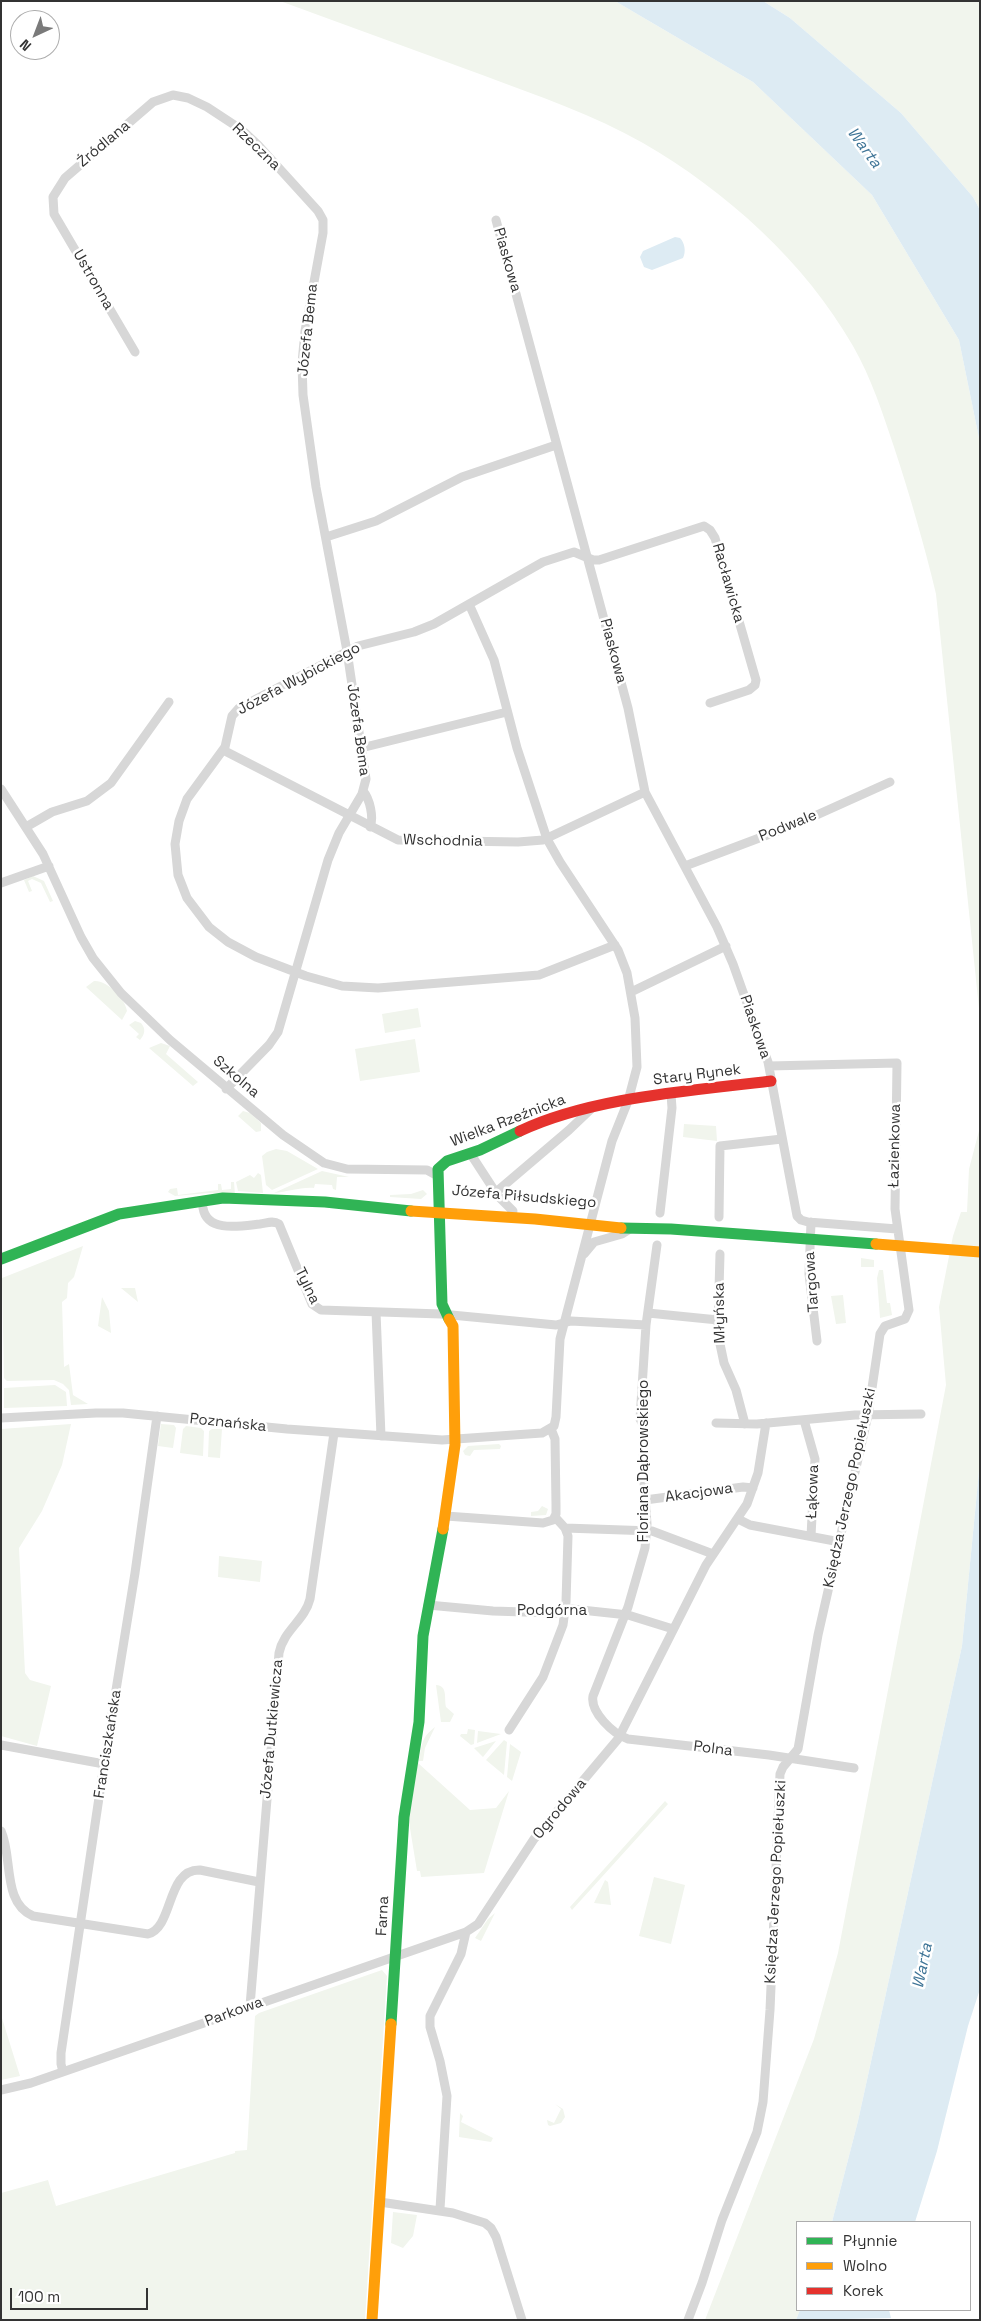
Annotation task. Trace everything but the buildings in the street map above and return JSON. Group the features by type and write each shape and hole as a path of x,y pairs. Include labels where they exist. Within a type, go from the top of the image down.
{"street":[{"name":"Źródlana","path":"52,208 56,190 77,166 153,102 173,95"},
{"name":"Rzeczna","path":"173,95 198,102 242,130 314,206 323,220"},
{"name":"Ustronna","path":"52,208 135,352"},
{"name":"Józefa Bema","path":"226,1089 275,1036 326,868 336,840 363,792 366,780 347,651 306,425 302,380 307,317 323,233 323,220"},
{"name":"Piaskowa","path":"496,220 537,366 556,445 632,724 645,792 726,946 768,1066"},
{"path":"326,537 376,521 439,488 471,474 556,445"},
{"name":"Racławicka","path":"587,557 599,560 700,526 710,530 715,538 756,683 749,690 710,703"},
{"name":"Józefa Wybickiego","path":"587,557 574,552 543,562 421,630 364,644 347,651 236,710 232,716 228,741 223,750 190,792 181,813 175,852 181,883 192,906 215,933 246,953 348,987 404,988 539,976 615,945"},
{"path":"469,604 492,655 517,748 547,839 615,945 627,973 632,992 638,1055 636,1072 628,1101 612,1141 560,1342 556,1420 552,1429 555,1456 555,1518 565,1528 568,1536 565,1611 561,1632 546,1671 509,1730"},
{"path":"26,827 52,812 87,801 112,784 169,702"},
{"path":"361,748 507,712"},
{"name":"Wschodnia","path":"223,750 370,827 392,838 402,840 518,842 547,839 645,792"},
{"name":"Podwale","path":"685,866 799,823 890,782"},
{"name":"Szkolna","path":"1,790 49,866 80,937 105,974 154,1025 226,1089 292,1143 331,1166 354,1170 427,1170 436,1175"},
{"path":"363,792 368,798 370,827"},
{"path":"1,882 49,866"},
{"path":"632,992 726,946"},
{"name":"Łazienkowa","path":"768,1066 897,1063 895,1189 897,1229 909,1313 902,1320 885,1326"},
{"path":"768,1066 796,1213 801,1220 897,1229"},
{"name":"Stary Rynek","path":"628,1101 771,1081"},
{"path":"660,1213 672,1108 671,1094"},
{"name":"Wielka Rzeźnicka","path":"436,1175 438,1169 444,1163 548,1118 628,1101"},
{"path":"496,1193 570,1130 591,1109"},
{"path":"719,1218 720,1146 782,1142"},
{"path":"470,1153 496,1193 513,1211"},
{"path":"436,1175 441,1210 442,1304 448,1314"},
{"name":"Józefa Piłsudskiego","path":"1,1259 119,1214 157,1206 223,1198 441,1210 535,1219 647,1223 670,1229"},
{"name":"Józefa Piłsudskiego","path":"54,1238 149,1216 271,1200"},
{"name":"Tylna","path":"203,1208 206,1218 215,1225 257,1224 273,1221 280,1224 311,1301 317,1309 331,1312 448,1314 556,1325 566,1321 646,1325"},
{"name":"Józefa Piłsudskiego","path":"441,1210 513,1211 631,1229 670,1229 777,1236 980,1252"},
{"name":"Targowa","path":"811,1222 809,1266 817,1341"},
{"path":"584,1254 594,1242 622,1234 631,1229"},
{"name":"Floriana Dąbrowskiego","path":"620,1736 597,1713 592,1699 625,1614 640,1568 647,1531 644,1426 640,1419 646,1325 657,1245"},
{"name":"Młyńska","path":"720,1254 718,1320 722,1358 738,1399 745,1424"},
{"path":"376,1312 382,1436"},
{"path":"648,1313 718,1320"},
{"name":"Farna","path":"372,2320 404,1817 419,1722 423,1642 428,1605 446,1516 455,1438 453,1326 448,1314"},
{"name":"Księdza Jerzego Popiełuszki","path":"688,2320 722,2220 758,2132 763,2102 770,2010 780,1778 783,1767 798,1749 816,1643 868,1415 880,1334 885,1326"},
{"name":"Poznańska","path":"1,1418 96,1413 158,1416 334,1433 442,1440 542,1432 552,1429"},
{"path":"716,1423 745,1424 868,1415 921,1414"},
{"name":"Franciszkańska","path":"63,2072 60,2057 158,1416"},
{"name":"Łąkowa","path":"804,1420 815,1459 811,1536"},
{"name":"Ogrodowa","path":"466,1932 478,1924 534,1839 620,1736 712,1554 738,1519 754,1488 766,1435 766,1423"},
{"name":"Józefa Dutkiewicza","path":"250,2006 279,1653 282,1642 305,1610 310,1599 334,1433"},
{"name":"Akacjowa","path":"645,1500 743,1487 754,1488"},
{"path":"446,1516 543,1523 550,1522 555,1518"},
{"path":"738,1519 750,1525 840,1542"},
{"path":"565,1528 656,1532 712,1554"},
{"name":"Podgórna","path":"428,1605 515,1612 555,1613 572,1609 625,1614 673,1629"},
{"name":"Polna","path":"620,1736 628,1739 791,1758 854,1768"},
{"path":"1,1745 104,1764"},
{"path":"1,1831 15,1896 20,1907 33,1916 142,1934 153,1932 158,1926 181,1878 194,1870 259,1882"},
{"path":"440,2209 447,2096 430,2020 461,1954 466,1932"},
{"name":"Parkowa","path":"1,2090 31,2083 466,1932"},
{"path":"380,2202 440,2209 481,2221 491,2228 522,2320"}],"shaded area":[{"path":"280,1 615,1 753,82 872,195 959,340 980,443 980,1018 936,594 911,502 881,409 853,346 834,315 812,286 761,231 704,183 643,143 585,115 545,99"},
{"path":"763,1 980,2 980,210 973,197 901,113 790,18"},
{"path":"33,876 44,881 53,901 50,902 41,883 32,879 28,881 32,891 29,892 24,880"},
{"path":"94,981 99,981 110,987 123,1001 127,1011 122,1020 86,987"},
{"path":"418,1008 421,1027 385,1033 382,1014"},
{"path":"135,1021 141,1023 144,1027 144,1034 140,1040 136,1037 139,1034 129,1025"},
{"path":"415,1039 420,1072 360,1081 355,1049"},
{"path":"161,1043 170,1046 166,1054 198,1082 193,1086 149,1048"},
{"path":"243,1111 250,1113 261,1123 261,1131 256,1132 238,1116"},
{"path":"684,1124 716,1126 717,1141 683,1137"},
{"path":"980,1127 980,1461 962,1646 858,2121 832,2221 796,2221 796,2311 800,2311 796,2320 705,2320 814,2039 838,1953 946,1385 939,1307 953,1236 961,1212 967,1212 969,1169"},
{"path":"276,1149 287,1151 318,1169 272,1190 266,1185 262,1156"},
{"path":"322,1171 349,1177 337,1177 336,1190 333,1189 332,1185 315,1184 314,1188 274,1193"},
{"path":"258,1173 261,1175 263,1193 238,1191 236,1182 250,1175 254,1178"},
{"path":"231,1182 234,1182 235,1195 209,1193 175,1196 168,1192 170,1189 177,1188 178,1195 218,1190 218,1184 221,1184 222,1190 231,1189"},
{"path":"423,1190 427,1194 421,1199 390,1197 390,1195 411,1194"},
{"path":"83,1246 74,1277 68,1283 67,1298 62,1302 64,1367 69,1364 73,1395 88,1404 71,1405 69,1390 63,1384 54,1380 7,1381 4,1378 2,1278"},
{"path":"861,1258 874,1260 874,1267 861,1267"},
{"path":"879,1270 883,1270 887,1303 890,1303 892,1315 880,1318 877,1278"},
{"path":"121,1288 135,1288 138,1302"},
{"path":"843,1295 846,1323 836,1324 831,1296"},
{"path":"102,1297 109,1311 111,1333 98,1326"},
{"path":"55,1385 66,1392 67,1406 4,1408 4,1388"},
{"path":"71,1424 62,1465 42,1511 19,1548 25,1673 30,1680 51,1686 37,1746 1,1736 1,1429"},
{"path":"161,1424 174,1425 176,1428 173,1448 158,1446"},
{"path":"186,1426 201,1428 204,1431 203,1456 180,1453 183,1429"},
{"path":"212,1429 222,1429 220,1458 208,1457 209,1431"},
{"path":"499,1444 501,1446 500,1449 474,1450 470,1456 465,1455 463,1451 468,1446"},
{"path":"542,1506 548,1509 546,1515 531,1516 531,1512 538,1511"},
{"path":"219,1556 262,1561 260,1582 218,1577"},
{"path":"436,1685 444,1690 446,1707 454,1714 450,1722 441,1722"},
{"path":"435,1727 425,1748 423,1761 419,1761 425,1738"},
{"path":"468,1729 475,1730 474,1744 471,1745 460,1736 461,1734 467,1734"},
{"path":"478,1731 501,1734 477,1743"},
{"path":"504,1740 507,1742 504,1775 486,1760"},
{"path":"496,1741 483,1757 474,1748"},
{"path":"510,1744 521,1752 512,1781 507,1777"},
{"path":"418,1763 470,1810 496,1808 509,1791 484,1873 421,1877 420,1871 417,1871 408,1816"},
{"path":"665,1801 668,1804 572,1910 570,1907"},
{"path":"654,1877 685,1885 671,1944 639,1936"},
{"path":"605,1880 608,1882 611,1905 594,1903"},
{"path":"495,1913 481,1941 475,1938 488,1919"},
{"path":"382,1970 387,1976 365,2320 1,2320 1,2193 48,2180 56,2206 235,2153 235,2151 247,2150 255,2016"},
{"path":"1,2015 20,2076 1,2080"},
{"path":"555,2104 563,2109 565,2117 561,2123 550,2126 547,2120 554,2123 561,2109"},
{"path":"460,2113 463,2116 461,2122 493,2138 491,2142 459,2137"},
{"path":"393,2212 417,2215 413,2236 403,2248 391,2243"}],"water":[{"name":"Warta","path":"615,1 763,1 790,18 901,113 973,197 980,210 980,443 959,340 872,195 753,82"},
{"path":"675,237 680,238 683,242 685,250 683,258 652,270 644,267 640,257 643,251"},
{"name":"Warta","path":"980,1461 980,1989 968,2026 937,2151 915,2221 832,2221 858,2121 962,1646"},
{"path":"800,2311 889,2311 891,2318 796,2320"}],"traffic: fast":[{"path":"449,1319 442,1304 438,1169 447,1161 480,1150 520,1131"},
{"path":"1,1259 119,1214 223,1198 325,1202 411,1211"},
{"path":"621,1228 671,1229 876,1244"},
{"path":"391,2024 404,1817 419,1722 423,1636 443,1529"}],"traffic: slow":[{"path":"411,1211 535,1219 621,1228"},
{"path":"876,1244 980,1252"},
{"path":"443,1529 455,1445 453,1326 449,1319"},
{"path":"372,2320 391,2024"}],"traffic: jam":[{"path":"520,1131 578,1110 610,1103 675,1092 771,1081"}]}
